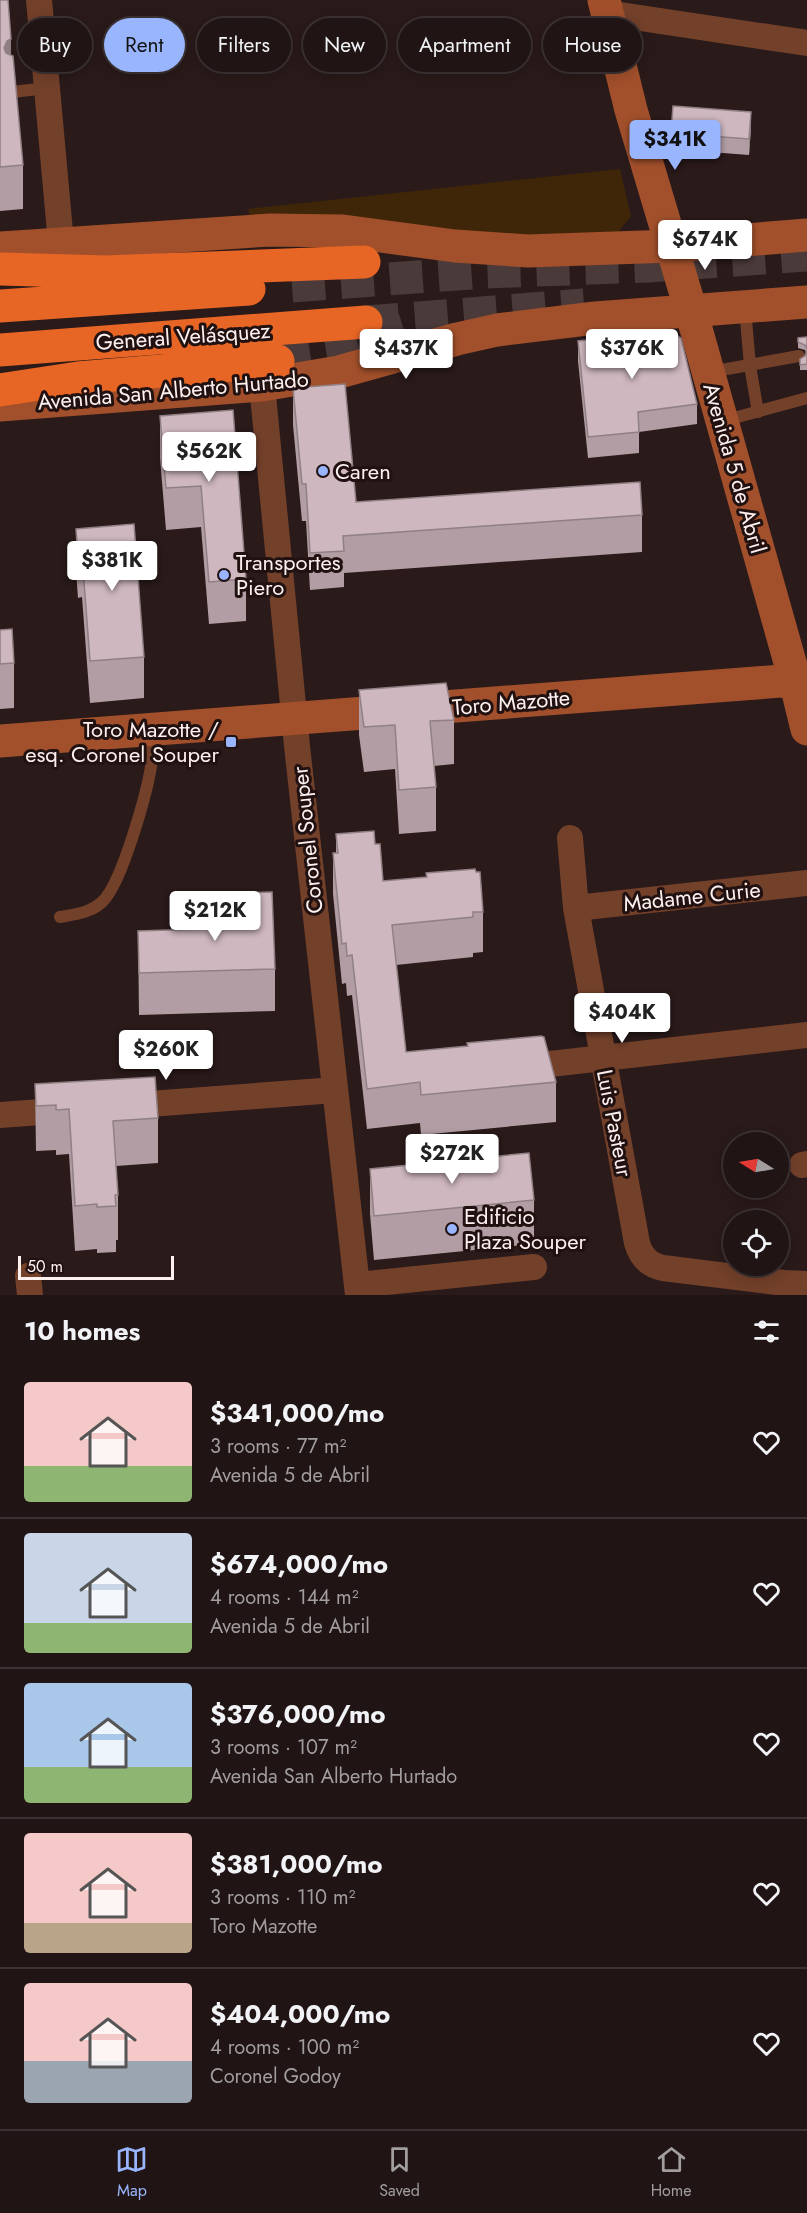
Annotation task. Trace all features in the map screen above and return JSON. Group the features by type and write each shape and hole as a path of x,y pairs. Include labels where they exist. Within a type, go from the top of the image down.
{"highway":[{"path":"0,269 106,273 364,262"},
{"name":"General Velásquez","path":"0,306 292,286"},
{"name":"General Velásquez","path":"0,350 366,322"},
{"path":"0,390 78,378 270,373"}],"main road":[{"name":"Avenida 5 de Abril","path":"606,7 631,110 801,680 807,729"},
{"path":"0,248 246,230 343,231 464,247 528,251 671,246 807,235"},
{"name":"Avenida San Alberto Hurtado","path":"0,405 270,373 339,372 497,330 595,318 807,302"},
{"name":"Toro Mazotte","path":"0,741 801,680"}],"street":[{"path":"39,0 62,243"},
{"path":"606,7 807,43"},
{"name":"Coronel Souper","path":"270,373 294,720 358,1290"},
{"name":"Luis Pasteur","path":"570,838 576,908 602,1058 638,1243 643,1256 648,1262 663,1268 807,1284"},
{"name":"Madame Curie","path":"576,908 807,883"},
{"path":"550,1065 807,1035"},
{"path":"0,1115 335,1090"},
{"path":"358,1290 534,1267"}],"lane":[{"path":"12,92 47,88"},
{"path":"744,307 750,366 758,412"},
{"path":"708,372 799,356"},
{"path":"722,421 807,398"},
{"path":"60,917 90,911 105,900 113,886 133,837 144,800 152,758 151,730"}],"shaded area":[{"path":"620,169 631,216 613,239 405,229 362,217 251,220 248,209"}],"building":[{"path":"0,0 8,0 11,39 7,41 4,48 6,53 13,56 23,165 0,167"},
{"path":"673,106 751,112 749,139 671,133"},
{"path":"669,331 681,338 697,404 638,412 639,432 588,437 578,341"},
{"path":"807,337 807,349 805,345 798,342 798,338"},
{"path":"807,350 807,364 800,365 800,359 805,356"},
{"path":"345,384 356,502 640,482 642,515 343,536 344,551 310,553 306,484 302,484 293,388"},
{"name":"Transportes Piero","path":"233,410 246,579 209,582 201,486 166,488 160,416"},
{"path":"134,524 144,657 90,661 82,555 78,556 76,529"},
{"path":"12,629 14,663 0,664 0,630"},
{"path":"446,683 454,720 430,721 436,787 399,790 395,725 364,727 359,690"},
{"path":"374,831 375,844 380,844 383,881 427,877 426,873 475,869 476,872 480,872 483,912 473,912 473,917 392,925 406,1052 541,1036 544,1037 556,1082 421,1095 420,1082 367,1089 352,955 347,956 346,943 342,944 333,853 338,853 336,834"},
{"path":"272,892 275,969 139,973 138,931 233,928 232,893"},
{"path":"155,1077 158,1118 113,1121 118,1195 115,1195 116,1206 97,1207 97,1204 75,1206 69,1109 56,1110 56,1105 36,1106 35,1084"},
{"path":"529,1153 534,1200 374,1216 370,1169"}],"tunnel":[{"path":"292,286 485,272 648,266 807,255"},
{"path":"366,322 584,305"},
{"path":"278,361 333,352 404,330"}],"place":[{"name":"Caren","path":"323,471"},
{"name":"Transportes Piero","path":"224,575"},
{"name":"Toro Mazotte / esq. Coronel Souper","path":"231,742"},
{"name":"Edificio Plaza Souper","path":"452,1229"}]}
